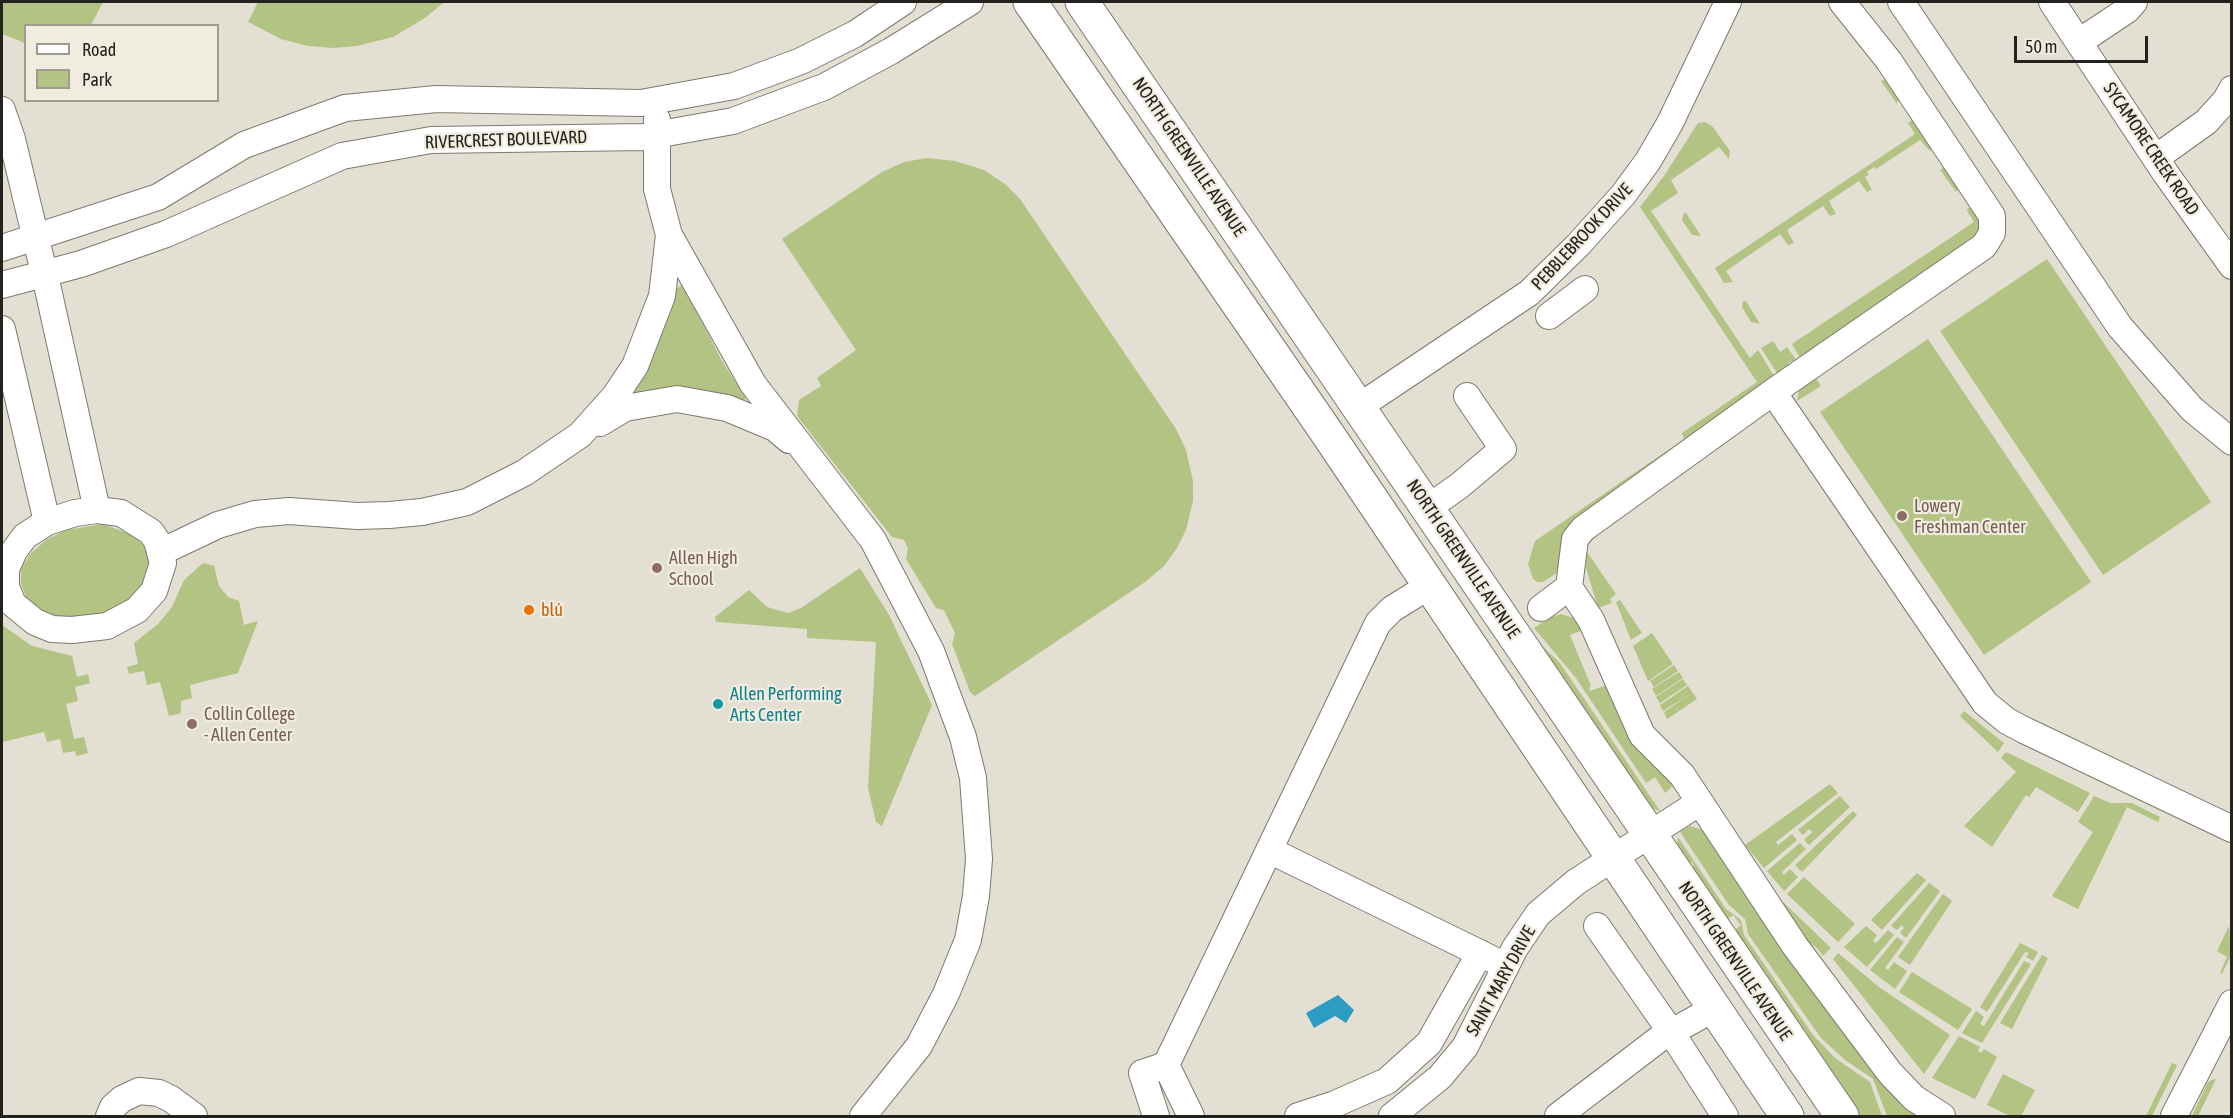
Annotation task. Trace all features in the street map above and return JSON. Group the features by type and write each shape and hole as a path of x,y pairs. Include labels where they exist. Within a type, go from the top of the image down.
{"main road":[{"path":"1030,2 1160,195 1325,430 1787,1116"},
{"name":"NORTH GREENVILLE AVENUE","path":"1082,2 1429,507 1648,834 1842,1116"},
{"path":"1325,430 1360,406"}],"street":[{"name":"RIVERCREST BOULEVARD","path":"2,248 158,197 244,145 345,108 436,99 641,103 734,86 801,61 855,34 903,2"},
{"name":"RIVERCREST BOULEVARD","path":"2,285 81,264 166,234 342,156 431,140 657,136 733,121 824,87 891,51 970,2"},
{"name":"PEBBLEBROOK DRIVE","path":"1360,406 1528,293 1586,237 1623,195 1648,161 1675,113 1728,2"},
{"path":"1842,2 1889,62 1992,216 1992,233 1984,246 1773,392 1582,529 1575,539 1569,587 1591,620 1636,726 1649,743 1682,775 1795,946 1890,1073 1914,1098 1942,1116"},
{"path":"1901,2 2120,327 2192,409 2232,442"},
{"name":"SYCAMORE CREEK ROAD","path":"2052,2 2232,266"},
{"path":"2079,42 2127,10 2134,2"},
{"path":"2157,157 2206,122 2226,100 2232,89"},
{"path":"657,100 657,189 669,235 753,384 873,540 931,651 963,736 973,778 979,859 976,896 968,940 946,994 919,1046 898,1076 863,1116"},
{"path":"2,110 12,139 97,510"},
{"path":"580,435 615,396 635,366 662,296 669,235"},
{"path":"1549,316 1585,290"},
{"path":"2,329 46,522"},
{"path":"1773,392 1985,704 2024,730 2232,829"},
{"path":"1429,507 1459,486 1503,449 1467,396"},
{"path":"161,552 218,525 255,514 289,511 357,516 389,515 422,512 467,502 525,473 580,435 625,408 677,399 727,408 775,428 816,465"},
{"path":"97,510 121,513 151,532 161,552 162,572 147,601 128,616 96,629 62,629 43,626 20,611 4,588 6,569 14,551 25,536 46,522 75,513 97,510"},
{"path":"1156,1116 1142,1073 1166,1065 1378,623 1392,609 1429,586"},
{"path":"1541,608 1569,587"},
{"name":"SAINT MARY DRIVE","path":"1405,1112 1440,1077 1465,1047 1506,966 1538,914 1576,882 1700,802"},
{"path":"1269,850 1506,966"},
{"path":"1597,926 1671,1032 1725,1116"},
{"path":"1298,1116 1325,1112 1387,1081 1429,1043 1480,953"},
{"path":"2174,1116 2232,1003"},
{"path":"1558,1116 1671,1032 1715,1008"},
{"path":"1166,1065 1191,1116"},
{"path":"109,1116 113,1107 122,1099 139,1091 159,1094 171,1099 194,1116"}],"green space":[{"path":"2,2 103,2 92,24 24,24 24,43 2,34"},
{"path":"258,2 444,2 425,18 393,37 357,46 333,48 308,46 281,39 248,22"},
{"path":"1886,79 1899,96 1897,104 1881,81"},
{"path":"1913,119 1932,148 1930,151 1920,140 1876,169 1874,167 1867,172 1869,175 1865,177 1872,190 1867,192 1859,181 1829,201 1836,214 1830,216 1823,206 1787,230 1794,243 1788,245 1780,234 1726,271 1733,282 1724,283 1715,268 1915,134 1908,123"},
{"path":"1705,122 1712,126 1730,151 1729,159 1719,147 1671,180 1678,193 1651,211 1750,358 1758,350 1774,376 1555,574 1543,582 1538,582 1533,579 1528,564 1535,541 1684,439 1682,433 1757,382 1640,207 1664,176 1698,123"},
{"path":"927,158 955,161 984,170 1005,184 1020,199 1176,429 1186,450 1193,481 1193,501 1186,530 1164,566 1145,582 975,696 970,692 952,644 955,633 944,610 936,608 906,559 908,548 904,540 892,537 797,416 799,400 821,386 817,378 856,350 782,239 882,172 904,162"},
{"path":"1945,167 1959,188 1956,192 1940,170"},
{"path":"1968,208 1973,208 1979,215 1980,228 1974,240 1800,358 1792,344 1974,222 1967,211"},
{"path":"1684,213 1701,236 1692,235 1682,220"},
{"path":"2047,259 2211,502 2103,575 1940,331"},
{"path":"683,285 722,361 746,398 743,403 637,394 633,391 663,332 677,288"},
{"path":"1743,301 1746,301 1760,324 1751,322 1742,307"},
{"path":"1928,339 2091,582 1984,655 1820,412"},
{"path":"1773,341 1780,352 1787,347 1797,361 1788,363 1790,365 1777,373 1761,348"},
{"path":"1814,375 1821,386 1797,401 1800,385"},
{"path":"103,524 133,535 145,547 151,564 146,584 128,603 100,617 59,618 40,611 27,600 21,584 21,569 30,554 46,540 66,530"},
{"path":"1587,552 1616,594 1610,599 1612,603 1598,608 1584,561"},
{"path":"203,563 214,566 219,586 228,597 239,601 244,625 258,621 238,673 190,685 192,698 181,701 181,713 169,716 160,682 147,685 144,671 129,674 127,667 138,664 134,643 158,624 172,607 184,580"},
{"path":"860,568 889,615 932,705 882,826 876,822 868,788 876,642 807,638 807,629 716,622 715,617 749,590 767,607 788,613 801,608"},
{"path":"1620,600 1642,633 1631,640 1616,602"},
{"path":"1561,614 1577,619 1583,630 1570,635 1591,686 1590,691 1607,685 1674,785 1665,793 1655,777 1646,783 1576,678 1534,628 1549,618"},
{"path":"2,625 32,646 72,656 77,677 88,674 90,683 75,687 78,701 66,704 74,739 84,737 88,753 76,756 75,751 63,753 60,739 47,742 44,732 2,742"},
{"path":"1652,633 1673,664 1648,681 1633,646"},
{"path":"1540,644 1560,663 1660,811 1651,808"},
{"path":"1674,665 1678,671 1654,687 1650,681"},
{"path":"1679,672 1683,678 1656,696 1652,689"},
{"path":"1683,679 1687,685 1660,703 1656,697"},
{"path":"1688,686 1697,699 1667,719 1664,712 1692,693 1663,711 1660,705"},
{"path":"1964,711 2004,743 1998,752 1960,716"},
{"path":"2006,752 2090,793 2078,812 2036,787 2029,797 2026,795 1992,847 1964,826 2016,772 2001,758"},
{"path":"1830,784 1838,793 1776,842 1778,845 1792,834 1797,840 1764,868 1745,845"},
{"path":"1840,796 1850,807 1809,845 1804,840 1812,832 1809,829 1803,835 1798,830"},
{"path":"2094,796 2110,803 2132,803 2160,817 2158,822 2127,807 2078,909 2052,896 2093,832 2078,822"},
{"path":"1853,811 1857,815 1802,872 1795,865"},
{"path":"1690,826 1703,830 1760,912 1757,915 1762,917 1903,1104 1902,1106 1919,1116 1887,1116 1873,1079 1845,1060 1821,1038 1748,934 1745,919 1729,905 1686,841 1680,831"},
{"path":"1678,837 1726,909 1741,920 1744,935 1813,1035 1835,1058 1870,1082 1882,1116 1857,1116 1798,1028 1800,1026 1733,931 1741,925 1733,915 1726,920 1691,868 1694,865 1692,862 1688,864 1677,845"},
{"path":"1800,843 1806,849 1782,872 1784,875 1790,869 1798,877 1784,891 1767,871"},
{"path":"1917,873 1926,880 1882,930 1871,920"},
{"path":"1804,877 1855,924 1838,942 1787,894"},
{"path":"1929,883 1940,891 1906,938 1900,933 1904,928 1902,925 1897,930 1891,926"},
{"path":"1943,894 1952,901 1910,965 1898,957"},
{"path":"1781,900 1831,948 1823,956 1817,948 1799,936 1778,904"},
{"path":"1866,926 1877,935 1873,941 1876,943 1888,930 1894,935 1867,967 1844,947"},
{"path":"2229,926 2231,955 2222,974 2220,973 2227,957 2217,951"},
{"path":"1897,937 1904,942 1885,968 1888,970 1894,962 1907,971 1895,989 1870,970"},
{"path":"2020,943 2038,952 2033,961 2026,957 2029,953 2025,952 1987,1012 1980,1007"},
{"path":"1838,953 1879,987 1950,1035 1924,1074 1833,959"},
{"path":"2042,955 2048,958 2012,1029 2000,1023"},
{"path":"2024,961 2031,964 1982,1043 1962,1033 1976,1011 1984,1017 1980,1024 1984,1026"},
{"path":"1912,972 1972,1009 1958,1030 1899,992"},
{"path":"1959,1036 1980,1047 1978,1051 1981,1053 1984,1049 1997,1057 1975,1099 1932,1078"},
{"path":"2172,1063 2177,1065 2152,1116 2146,1116"},
{"path":"2003,1074 2035,1090 2021,1116 2010,1116 1987,1105"},
{"path":"2216,1079 2198,1116 2192,1116 2208,1082"}],"water":[{"path":"1338,995 1354,1010 1346,1023 1335,1016 1314,1028 1306,1013"}],"place":[{"name":"Lowery Freshman Center","path":"1902,516"},
{"name":"Allen High School","path":"657,568"},
{"name":"blú","path":"529,610"},
{"name":"Allen Performing Arts Center","path":"718,704"},
{"name":"Collin College - Allen Center","path":"192,724"}]}
